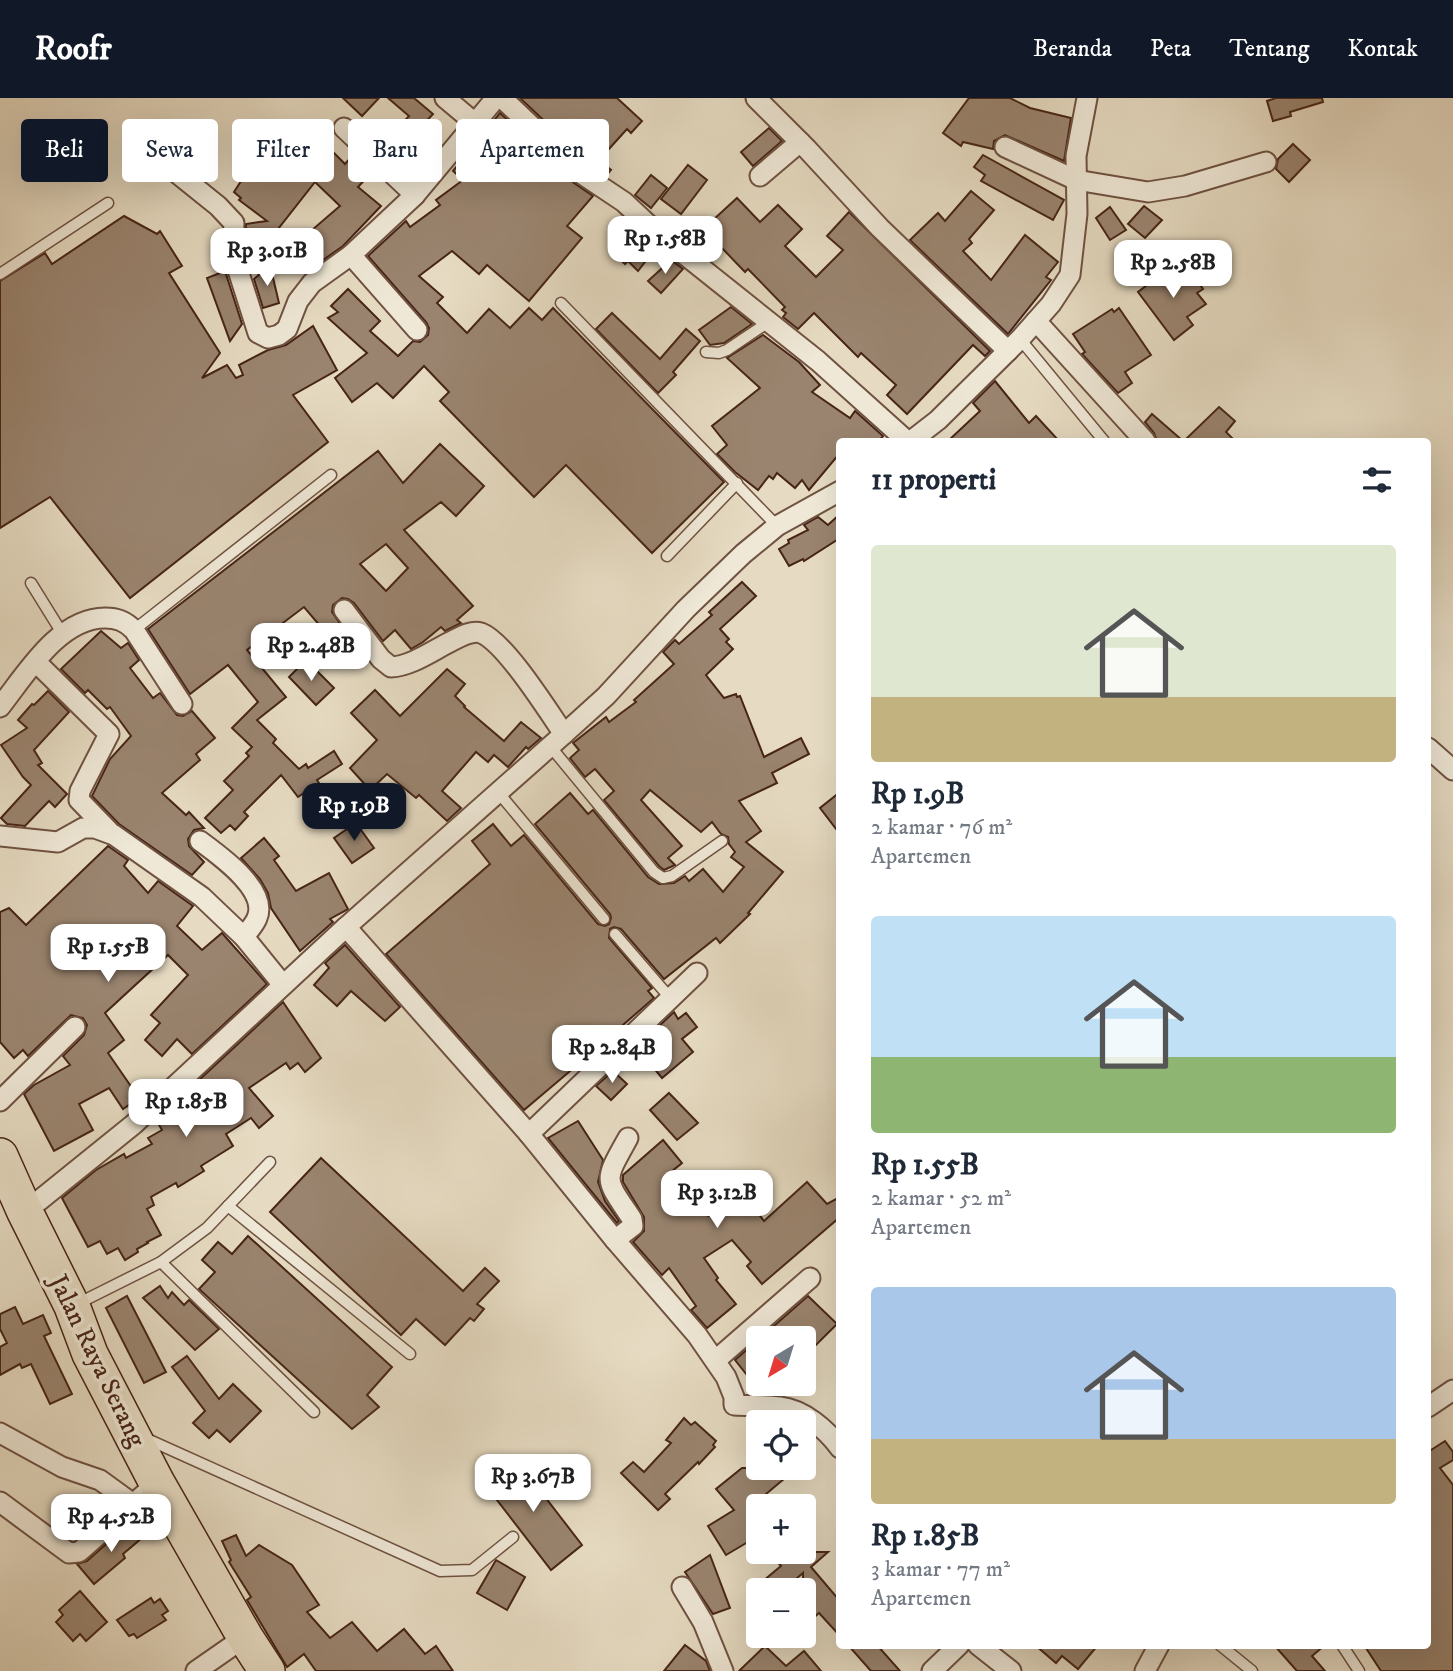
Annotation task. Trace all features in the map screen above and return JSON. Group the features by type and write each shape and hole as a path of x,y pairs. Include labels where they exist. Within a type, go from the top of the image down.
{"highway":[{"name":"Jalan Raya Serang","path":"0,1156 72,1306 90,1354 130,1432 145,1494 267,1671"}],"street":[{"path":"445,98 470,119"},
{"path":"480,119 496,98"},
{"path":"502,98 582,174 624,202 655,231 767,323 818,361 906,438"},
{"path":"756,98 880,228 1014,345"},
{"path":"913,438 938,420 1014,345 1051,304 1070,275 1077,214 1076,156 1087,98"},
{"path":"344,128 415,195"},
{"path":"760,176 800,142"},
{"path":"188,182 234,223 233,247 248,305 258,333 268,338 287,330 298,301 312,283 351,255 415,195 456,147"},
{"path":"1005,147 1076,180 1148,192 1185,186 1266,162"},
{"path":"351,255 417,330"},
{"path":"1036,321 1142,438"},
{"path":"25,1212 134,1124 346,927 606,696 687,609 777,526 836,493"},
{"path":"344,610 381,659 391,667 405,664 468,633 480,633 494,642 506,655 557,740"},
{"path":"0,707 62,633 85,619 108,618 126,621 134,630 182,704"},
{"path":"36,662 109,734 80,790 79,800 86,810 114,835 202,897 244,937 283,985"},
{"path":"1431,751 1453,770"},
{"path":"0,836 58,842 83,828 95,828 114,835"},
{"path":"200,841 227,861 248,883 256,897 257,918 244,937"},
{"path":"346,927 529,1135 697,1335 716,1360 734,1397 734,1405 780,1407 798,1412 819,1426 836,1444"},
{"path":"529,1135 697,973"},
{"path":"0,1101 75,1027"},
{"path":"615,1240 633,1226 632,1219 610,1185 609,1174 628,1138"},
{"path":"716,1360 810,1278"},
{"path":"1431,1405 1453,1390"},
{"path":"0,1433 62,1466 145,1494"},
{"path":"0,1502 69,1553 79,1552 145,1494"},
{"path":"682,1587 703,1622 723,1671"},
{"path":"196,1671 245,1637"},
{"path":"932,1671 955,1649"},
{"path":"983,1649 1011,1671"},
{"path":"1145,1671 1157,1649"}],"lane":[{"path":"0,274 108,202"},
{"path":"561,303 777,526"},
{"path":"706,352 719,353 726,350 767,323"},
{"path":"1014,345 1101,438"},
{"path":"134,630 331,475"},
{"path":"667,556 737,483"},
{"path":"31,583 62,633"},
{"path":"557,740 654,872 663,878 672,876 722,841"},
{"path":"498,792 604,919"},
{"path":"615,934 671,999"},
{"path":"72,1306 162,1262 207,1228 270,1163"},
{"path":"228,1206 410,1354"},
{"path":"162,1262 314,1412"},
{"path":"130,1432 440,1571 472,1570 513,1537"},
{"path":"1225,1649 1252,1671"},
{"path":"1345,1649 1359,1671"}],"building":[{"path":"343,98 379,98 362,116"},
{"path":"388,98 414,98 433,114 428,119 406,119 409,116"},
{"path":"520,98 617,98 642,121 631,133 627,129 609,149 609,119 542,119"},
{"path":"969,98 1010,98 1030,108 1071,118 1064,161 1005,135 994,141 993,149 963,142 961,146 943,133"},
{"path":"1276,98 1322,98 1323,102 1290,112 1291,116 1273,121 1267,101"},
{"path":"500,113 506,119 495,119"},
{"path":"769,128 782,141 753,166 741,152"},
{"path":"1293,144 1310,160 1289,182 1276,169 1278,159"},
{"path":"334,153 345,164 348,161 348,182 363,182 358,187 381,206 343,246 316,265 307,253 301,259 291,248 340,206 315,182 334,182"},
{"path":"983,155 1064,200 1053,220 981,181 985,175 974,167"},
{"path":"688,165 707,180 681,214 661,199"},
{"path":"651,175 667,188 651,208 635,195"},
{"path":"240,182 315,182 249,266 245,246 246,224 267,221 239,200 241,198 234,192"},
{"path":"460,182 573,182 593,196 567,226 582,238 529,301 487,265 479,274 452,251 419,276 443,297 437,303 467,333 489,309 510,328 529,308 542,320 553,308 724,482 652,553 566,465 534,497 440,401 449,392 424,366 393,398 377,383 352,402 335,378 367,353 328,318 338,312 331,306 348,289 380,321 370,331 398,356 413,341 420,342 428,335 426,322 368,256 406,221 410,227 440,205 436,200"},
{"path":"971,191 994,210 969,239 972,243 963,251 991,280 1025,235 1058,262 1046,277 1051,280 1008,334 910,240 938,213 945,221"},
{"path":"737,198 760,222 778,205 802,229 785,246 816,277 843,250 827,236 849,212 990,351 985,356 973,345 907,414 887,395 896,385 861,353 858,357 814,313 798,329 783,317 786,313 782,310 785,307 748,269 745,272 719,245 716,248 700,232"},
{"path":"1144,206 1162,220 1145,238 1128,224"},
{"path":"1110,207 1126,230 1110,240 1096,218"},
{"path":"124,216 157,234 160,231 182,266 169,273 220,353 202,378 227,365 236,378 243,375 239,365 268,350 286,345 313,326 337,370 293,395 328,442 130,598 50,497 0,528 0,281 45,253 52,264"},
{"path":"627,230 652,253 638,271 628,261 625,264 609,249"},
{"path":"671,260 683,269 661,293 648,281"},
{"path":"1175,264 1187,281 1194,276 1203,289 1197,293 1206,304 1187,317 1193,325 1174,340 1138,292"},
{"path":"270,265 279,303 263,308 254,279"},
{"path":"225,271 242,324 230,341 207,278"},
{"path":"731,307 752,324 724,343 710,345 699,330"},
{"path":"1119,308 1151,355 1125,372 1132,383 1118,393 1082,354 1085,352 1073,334 1112,309 1114,312"},
{"path":"612,313 660,359 686,329 700,341 673,372 676,375 658,393 596,329"},
{"path":"763,335 799,362 820,385 812,392 850,418 855,411 883,436 836,438 836,458 809,490 802,480 795,488 777,473 773,479 769,476 758,490 717,454 727,445 712,426 760,388 727,358"},
{"path":"995,381 1029,423 1036,416 1056,438 951,438 980,411 973,403"},
{"path":"1219,407 1235,421 1226,432 1232,438 1187,438"},
{"path":"1152,414 1180,438 1156,438 1145,422"},
{"path":"440,444 484,486 456,516 441,502 404,530 473,606 457,620 461,623 445,631 441,627 411,649 395,630 383,641 354,603 342,598 333,605 332,612 350,638 339,648 304,607 247,650 286,697 257,720 276,739 273,743 299,769 306,764 308,768 334,751 342,764 317,780 319,783 298,797 281,775 244,812 248,816 235,830 230,825 221,833 205,818 233,790 224,781 249,756 246,753 252,747 232,728 258,702 228,665 190,694 148,629 378,451 403,483","holes":["386,544 408,568 386,591 360,564"]},
{"path":"818,517 828,525 836,518 836,541 804,561 803,559 789,566 779,549 789,543 788,540 808,530 804,525"},
{"path":"742,582 756,596 720,629 733,649 706,675 724,698 736,694 737,697 740,696 764,757 801,738 809,754 772,773 777,783 739,801 761,831 746,842 783,872 748,913 750,914 720,943 716,938 664,979 621,929 610,929 609,938 652,988 648,991 654,998 593,1051 595,1053 579,1069 576,1066 524,1110 386,954 490,864 472,841 493,824 511,846 524,835 598,924 609,924 610,914 535,824 570,793 588,814 593,810 648,877 659,884 674,883 685,876 689,881 703,869 723,892 744,867 731,857 735,852 728,837 721,834 712,822 701,832 650,790 641,800 682,846 668,858 675,865 664,870 604,800 614,791 595,769 585,777 570,758 579,750 573,743 606,717 609,722 636,702 634,700 674,664 663,652 675,640 679,644 712,615 709,612"},
{"path":"101,631 121,648 128,643 139,660 130,668 153,698 160,693 177,715 183,716 192,711 215,738 196,754 200,760 162,793 186,815 189,812 204,828 194,830 188,839 189,846 204,862 192,875 119,824 92,796 110,759 131,736 110,707 107,709 88,690 85,693 61,669"},
{"path":"306,660 334,688 316,705 289,677"},
{"path":"447,669 465,684 455,696 504,741 521,722 541,738 528,749 526,747 508,767 494,755 488,762 476,752 442,791 461,808 447,821 419,795 416,798 387,774 370,790 350,768 377,740 351,713 375,690 400,716"},
{"path":"48,691 69,712 34,750 42,763 38,765 67,794 55,807 49,801 25,826 7,824 1,818 31,785 1,745 27,728 18,720"},
{"path":"836,795 836,829 820,808"},
{"path":"356,823 374,848 352,863 334,838"},
{"path":"264,838 279,856 274,860 296,891 329,873 348,909 330,919 333,922 300,951 271,908 268,893 260,879 241,858"},
{"path":"108,846 128,860 124,866 148,893 158,881 193,906 177,926 202,950 222,933 267,984 192,1054 177,1039 162,1056 145,1040 160,1023 151,1015 188,975 168,955 105,1013 124,1040 108,1053 139,1098 123,1109 109,1088 79,1104 93,1130 54,1151 24,1094 34,1085 70,1065 63,1056 84,1035 87,1025 83,1018 71,1015 28,1056 23,1050 14,1058 0,1042 0,912 9,908 26,925"},
{"path":"345,945 400,1007 385,1021 351,991 337,1006 314,985 329,968 325,963"},
{"path":"283,1002 321,1058 305,1072 298,1063 290,1069 286,1063 249,1088 273,1116 259,1128 251,1118 226,1134 233,1146 201,1166 204,1171 178,1187 176,1183 151,1197 154,1205 147,1209 161,1235 147,1242 125,1260 118,1248 107,1254 100,1241 88,1247 62,1198 96,1170 124,1154 126,1158 152,1144 148,1138 162,1130 156,1120 170,1107 179,1120 209,1102 197,1082"},
{"path":"674,1012 678,1019 686,1013 697,1027 682,1039 693,1052 662,1078 652,1066 656,1063 640,1044"},
{"path":"613,1071 627,1084 611,1100 596,1086"},
{"path":"669,1093 698,1123 677,1140 650,1110"},
{"path":"578,1121 603,1160 598,1182 605,1201 619,1221 617,1223 548,1138"},
{"path":"663,1140 682,1163 671,1172 708,1216 741,1191 764,1221 807,1182 827,1204 836,1199 836,1220 762,1284 747,1266 751,1262 732,1240 704,1258 718,1278 716,1280 736,1304 707,1328 691,1310 696,1306 669,1268 662,1275 633,1242 644,1231 644,1217 623,1182 623,1175"},
{"path":"321,1158 463,1291 485,1268 499,1281 477,1304 484,1309 474,1321 470,1318 445,1345 416,1319 401,1335 270,1212"},
{"path":"248,1236 392,1367 367,1395 379,1407 352,1429 199,1289 215,1272 202,1260 218,1242 232,1254"},
{"path":"160,1286 168,1298 172,1292 184,1305 189,1300 219,1329 195,1350 143,1298"},
{"path":"127,1296 166,1372 144,1383 106,1308"},
{"path":"808,1296 836,1325 816,1345 816,1326 774,1326"},
{"path":"15,1307 23,1324 43,1315 51,1333 44,1336 72,1394 50,1404 31,1364 22,1368 20,1364 0,1375 0,1347 7,1343 0,1329 0,1314"},
{"path":"746,1350 746,1374 735,1360"},
{"path":"187,1356 219,1399 233,1384 261,1411 230,1442 217,1430 209,1438 193,1423 205,1411 172,1367"},
{"path":"684,1418 691,1425 695,1422 716,1441 713,1445 715,1447 665,1494 670,1499 658,1510 621,1473 633,1462 644,1472 671,1443 666,1440"},
{"path":"1445,1441 1453,1452 1453,1460 1440,1468 1453,1485 1453,1671 1381,1671 1367,1649 1431,1649 1431,1450"},
{"path":"515,1458 582,1545 551,1570 483,1482"},
{"path":"742,1468 746,1468 746,1480 783,1480 766,1494 746,1494 746,1543 726,1555 708,1526 734,1510 716,1489"},
{"path":"131,1522 143,1537 123,1554 125,1558 94,1584 77,1564 87,1561"},
{"path":"236,1535 246,1556 259,1545 292,1565 319,1605 307,1612 330,1638 352,1622 377,1651 404,1629 425,1654 436,1646 453,1671 316,1671 304,1654 287,1667 247,1600 251,1597 229,1562 231,1560 222,1541"},
{"path":"816,1552 828,1552 816,1563"},
{"path":"710,1555 730,1608 713,1614 685,1572"},
{"path":"496,1560 525,1577 507,1610 477,1593"},
{"path":"779,1564 814,1564 811,1567 836,1596 836,1632 819,1613 816,1616 816,1578 803,1578 803,1573 797,1578 767,1578 781,1566"},
{"path":"80,1591 107,1622 86,1641 80,1634 73,1641 56,1622 63,1615 59,1610"},
{"path":"151,1598 154,1603 160,1599 168,1611 162,1615 166,1620 137,1638 134,1634 129,1636 117,1620"},
{"path":"685,1645 706,1661 710,1671 664,1671"},
{"path":"763,1648 767,1648 786,1666 804,1651 821,1671 739,1671"},
{"path":"852,1649 881,1649 900,1671 871,1671"},
{"path":"1040,1649 1095,1649 1078,1669 1062,1656 1056,1663"},
{"path":"1278,1649 1320,1649 1312,1656 1325,1671 1297,1671"}]}
